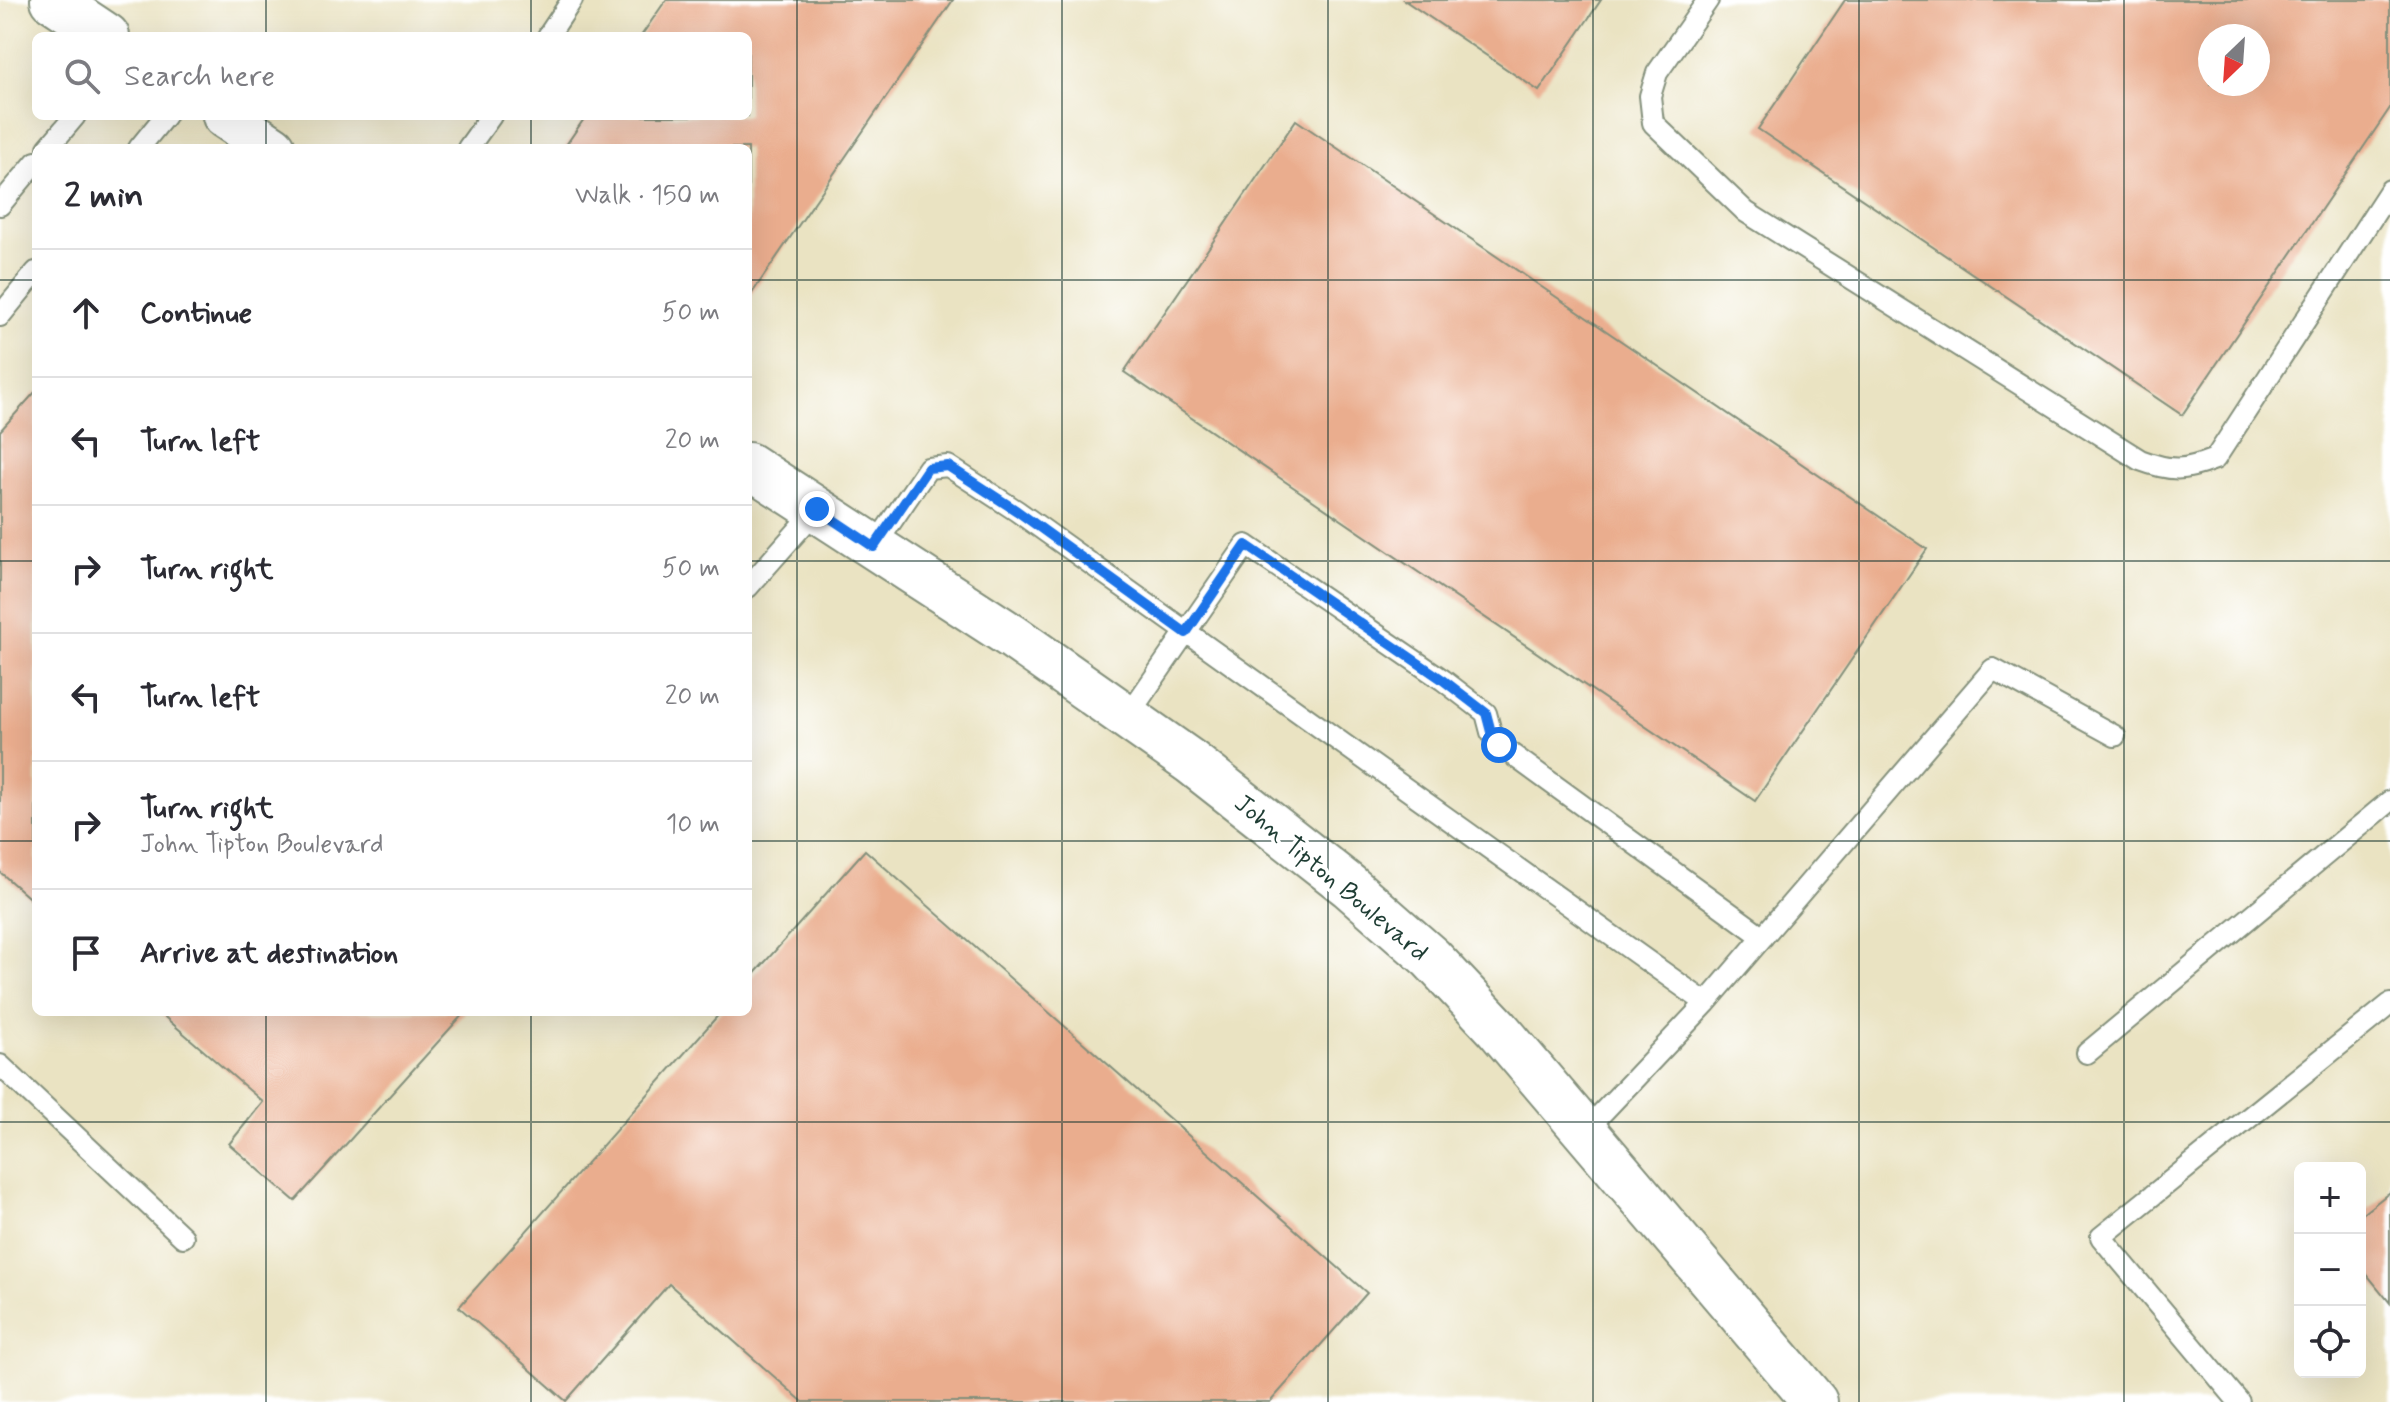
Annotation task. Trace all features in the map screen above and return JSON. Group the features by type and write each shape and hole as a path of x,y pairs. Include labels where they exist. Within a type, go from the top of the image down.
{"street":[{"path":"53,0 101,32"},
{"path":"231,120 267,144"},
{"name":"John Tipton Boulevard","path":"752,468 1013,637 1191,762 1349,886 1431,958 1497,1028 1815,1402"}],"lane":[{"path":"551,32 572,0"},
{"path":"1708,0 1657,73 1650,96 1653,123 1746,212 2140,460 2164,469 2188,470 2215,459 2390,190"},
{"path":"51,144 72,120"},
{"path":"142,144 162,120"},
{"path":"471,144 488,120"},
{"path":"0,205 32,167"},
{"path":"0,316 32,277"},
{"path":"874,547 928,468 948,466 1017,511 1706,1003"},
{"path":"752,582 817,509"},
{"path":"1127,717 1246,545 1443,680 1486,713 1491,732 1499,745 1763,937"},
{"path":"1585,1131 1706,1003 1993,669 2115,736"},
{"path":"2087,1053 2390,801"},
{"path":"2239,1402 2101,1237 2390,1004"},
{"path":"0,1065 183,1237"}],"building":[{"path":"666,0 953,0 752,293 752,144 567,144 583,120 752,120 752,32 644,32"},
{"path":"1404,0 1601,0 1539,91"},
{"path":"1845,0 2390,0 2390,108 2182,415 1758,129"},
{"path":"1296,120 1927,549 1755,801 1124,372"},
{"path":"32,395 32,900 0,872 0,431"},
{"path":"865,850 1367,1293 1270,1402 803,1402 669,1284 566,1401 459,1307 717,1016 752,1016 752,977"},
{"path":"164,1016 461,1016 295,1201 229,1144 263,1102"},
{"path":"2390,1192 2390,1303 2366,1273 2366,1211"}],"route":[{"path":"817,509 874,547 928,468 948,466 1017,511 1186,633 1246,545 1486,713 1491,732 1499,745"}]}
